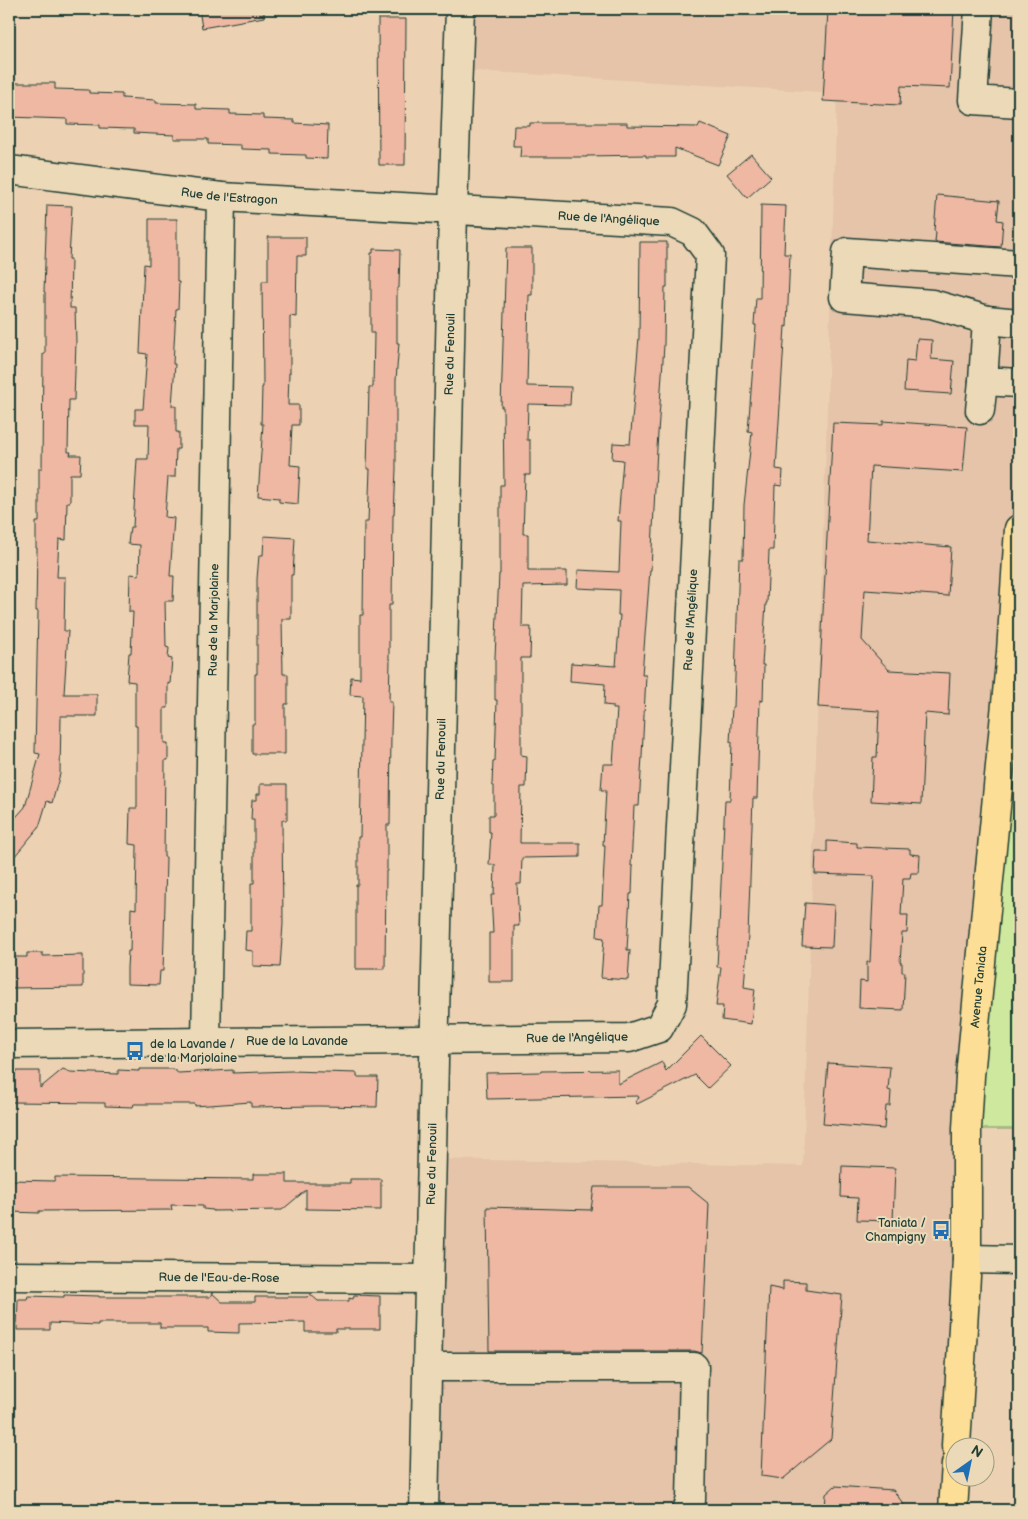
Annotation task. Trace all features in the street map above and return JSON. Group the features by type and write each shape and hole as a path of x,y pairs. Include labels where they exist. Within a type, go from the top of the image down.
{"main road":[{"name":"Avenue Taniata","path":"957,1436 967,1259 967,1129 970,1076 1011,652 1019,529"},
{"path":"953,1510 955,1486"}],"street":[{"name":"Rue du Fenouil","path":"424,1510 452,210 460,9"},
{"path":"979,9 973,100 1019,103"},
{"name":"Rue de l'Estragon","path":"9,170 221,197 452,210"},
{"name":"Rue de la Marjolaine","path":"206,1042 221,197"},
{"name":"Rue de l'Angélique","path":"435,1040 629,1038 659,1028 672,1004 710,255 693,232 672,222 452,210"},
{"path":"1019,264 847,252 844,297 932,304 987,320 1019,323"},
{"path":"980,410 987,320"},
{"path":"983,382 1019,383"},
{"name":"Rue de la Lavande","path":"9,1044 435,1040"},
{"path":"967,1259 1019,1260"},
{"name":"Rue de l'Eau-de-Rose","path":"9,1276 429,1279"},
{"path":"427,1367 694,1367 691,1500 687,1510"}],"shaded area":[{"path":"461,9 1019,9 1019,529 957,1436 946,1436 946,1486 954,1486 952,1510 424,1510 432,1159 803,1166 837,93 459,70"}],"green space":[{"path":"1019,522 1019,1129 967,1129"}],"building":[{"path":"199,9 264,9 264,17 202,28"},
{"path":"828,9 954,9 950,88 901,86 900,105 823,101"},
{"path":"378,19 406,19 405,165 379,165"},
{"path":"9,83 55,83 55,89 89,90 89,93 122,94 122,98 156,100 156,103 196,104 196,109 230,110 230,114 263,115 263,119 294,120 294,123 328,125 327,159 306,158 306,155 272,154 272,150 241,149 241,145 208,144 208,139 174,139 174,135 134,133 134,129 100,128 100,125 67,124 67,119 9,117"},
{"path":"530,123 627,123 627,126 698,127 700,123 731,136 718,165 675,148 675,157 646,157 646,155 520,157 521,146 513,146 514,126 530,126"},
{"path":"751,154 771,177 747,198 727,174"},
{"path":"937,195 999,201 997,220 1003,221 1001,247 935,242"},
{"path":"47,205 72,206 69,259 71,259 70,308 75,308 76,342 74,400 69,400 68,452 71,452 70,455 81,455 80,474 70,474 70,502 67,502 66,540 59,539 57,577 65,577 64,631 68,631 64,694 97,694 97,716 61,716 60,774 52,803 47,801 39,827 9,863 9,825 25,807 40,754 35,753 38,611 36,611 36,522 39,522 39,468 42,468"},
{"path":"761,205 786,206 784,254 790,254 787,327 785,326 776,469 783,470 782,486 775,485 773,550 769,550 762,665 764,665 763,701 760,700 757,798 753,798 748,935 744,987 755,989 751,1024 722,1020 723,1006 716,1006 721,967 717,967 725,800 730,800 732,742 730,742 732,707 734,707 739,559 743,559 744,505 752,432 748,431 756,325 754,325 756,298 760,298"},
{"path":"149,219 177,219 177,282 179,282 172,406 176,406 176,432 179,432 179,449 176,449 175,477 168,477 165,517 174,518 170,576 174,576 173,601 165,601 166,647 169,648 168,658 172,659 170,684 168,683 168,708 164,708 164,743 168,743 168,760 165,760 164,857 166,857 163,971 160,971 159,985 127,984 131,908 136,909 137,845 129,844 130,808 137,808 135,682 127,681 129,653 131,653 133,612 129,612 130,574 139,575 140,545 128,544 130,527 133,527 137,459 148,459 149,424 135,424 135,409 143,409 147,354 140,353 144,264 149,265"},
{"path":"268,237 306,237 306,256 297,256 296,317 290,316 288,405 299,405 299,425 292,425 290,465 300,466 298,504 279,502 279,498 258,496 263,424 261,424 263,387 262,281 268,281"},
{"path":"640,242 667,242 667,287 665,287 664,345 651,570 642,675 646,675 639,806 634,806 631,866 633,866 632,894 630,894 627,950 630,950 628,980 601,978 604,938 597,937 599,905 602,905 605,845 603,845 606,790 601,790 603,764 613,764 617,709 613,709 613,706 604,705 605,684 570,681 571,663 616,666 620,615 618,615 619,590 577,588 578,570 619,572 621,521 618,521 623,460 612,459 613,443 630,444 639,337"},
{"path":"506,248 532,248 532,295 529,295 527,386 571,387 570,405 528,404 527,440 530,440 530,475 525,475 523,534 528,534 528,571 567,571 567,585 523,586 522,627 531,627 530,658 521,658 521,755 527,756 526,787 521,787 520,843 580,843 580,857 522,858 521,884 517,884 519,926 514,926 514,982 489,982 489,933 493,933 491,895 494,895 495,865 489,865 491,832 489,832 489,815 494,815 494,786 492,785 493,761 495,761 497,700 495,700 495,657 500,574 500,485 504,485 503,407 501,407"},
{"path":"373,249 400,250 399,288 397,288 397,343 399,343 396,380 396,469 393,515 392,605 389,605 389,702 392,702 390,825 387,825 385,969 356,969 356,885 358,885 358,837 360,837 363,696 350,695 351,677 360,678 360,615 363,615 364,522 368,522 370,469 367,469 369,387 373,387 374,333 371,333 371,253 373,253"},
{"path":"917,339 932,340 931,359 954,361 951,394 904,391 906,360 915,361"},
{"path":"883,421 967,427 963,472 871,466 867,540 951,547 948,596 865,590 862,640 889,670 950,673 948,715 925,713 921,804 871,801 873,757 877,757 879,711 818,707 833,423 883,425"},
{"path":"264,536 295,538 293,575 291,575 291,619 282,619 283,674 288,674 288,704 285,704 285,754 252,754 252,724 255,724 255,674 257,674 257,579 259,555 263,555"},
{"path":"260,784 287,784 287,820 282,820 283,924 280,967 253,966 253,951 245,950 246,931 251,931 251,883 254,883 254,820 251,820 252,800 257,800 257,794 260,794"},
{"path":"827,841 857,843 857,847 910,849 910,854 920,855 919,873 911,873 910,878 903,878 901,915 908,915 907,933 902,933 900,963 902,963 902,972 905,972 903,1010 859,1008 860,981 867,982 867,962 870,962 874,876 815,874 816,852 827,852"},
{"path":"805,903 834,905 832,947 802,946"},
{"path":"27,953 43,953 43,956 83,955 83,987 9,988 9,957 27,957"},
{"path":"701,1036 731,1066 708,1088 695,1075 637,1104 635,1101 639,1098 638,1096 487,1099 486,1073 618,1070 618,1084 662,1062 666,1071"},
{"path":"828,1063 890,1067 888,1090 891,1091 890,1106 886,1106 884,1129 823,1124"},
{"path":"63,1069 70,1072 118,1074 118,1070 139,1071 139,1069 173,1069 178,1073 233,1070 233,1073 291,1071 357,1073 357,1077 378,1077 377,1107 251,1107 251,1102 195,1106 195,1104 134,1104 133,1107 105,1106 105,1103 10,1102 10,1078 15,1071 40,1071 40,1088"},
{"path":"842,1166 895,1168 893,1221 857,1220 858,1198 841,1197"},
{"path":"253,1174 287,1174 287,1183 350,1183 350,1179 381,1179 381,1210 306,1209 306,1190 282,1210 213,1211 203,1209 203,1206 171,1205 172,1210 11,1212 11,1180 55,1181 55,1177 253,1179"},
{"path":"594,1187 688,1187 709,1204 702,1353 694,1351 489,1351 487,1207 591,1210"},
{"path":"783,1281 806,1282 806,1290 842,1295 831,1439 783,1479 761,1476 769,1287 783,1290"},
{"path":"212,1293 222,1302 255,1302 255,1297 307,1297 310,1294 318,1301 349,1301 349,1298 353,1299 354,1295 380,1296 380,1329 336,1329 336,1332 305,1332 305,1322 239,1323 239,1333 208,1332 208,1328 160,1328 160,1323 98,1323 98,1325 50,1323 50,1330 17,1330 18,1299 27,1299 28,1296 210,1297"},
{"path":"835,1486 893,1490 908,1510 825,1510 826,1494"}],"place":[{"name":"de la Lavande / de la Marjolaine","path":"135,1051"},
{"name":"Taniata / Champigny","path":"941,1230"}]}
